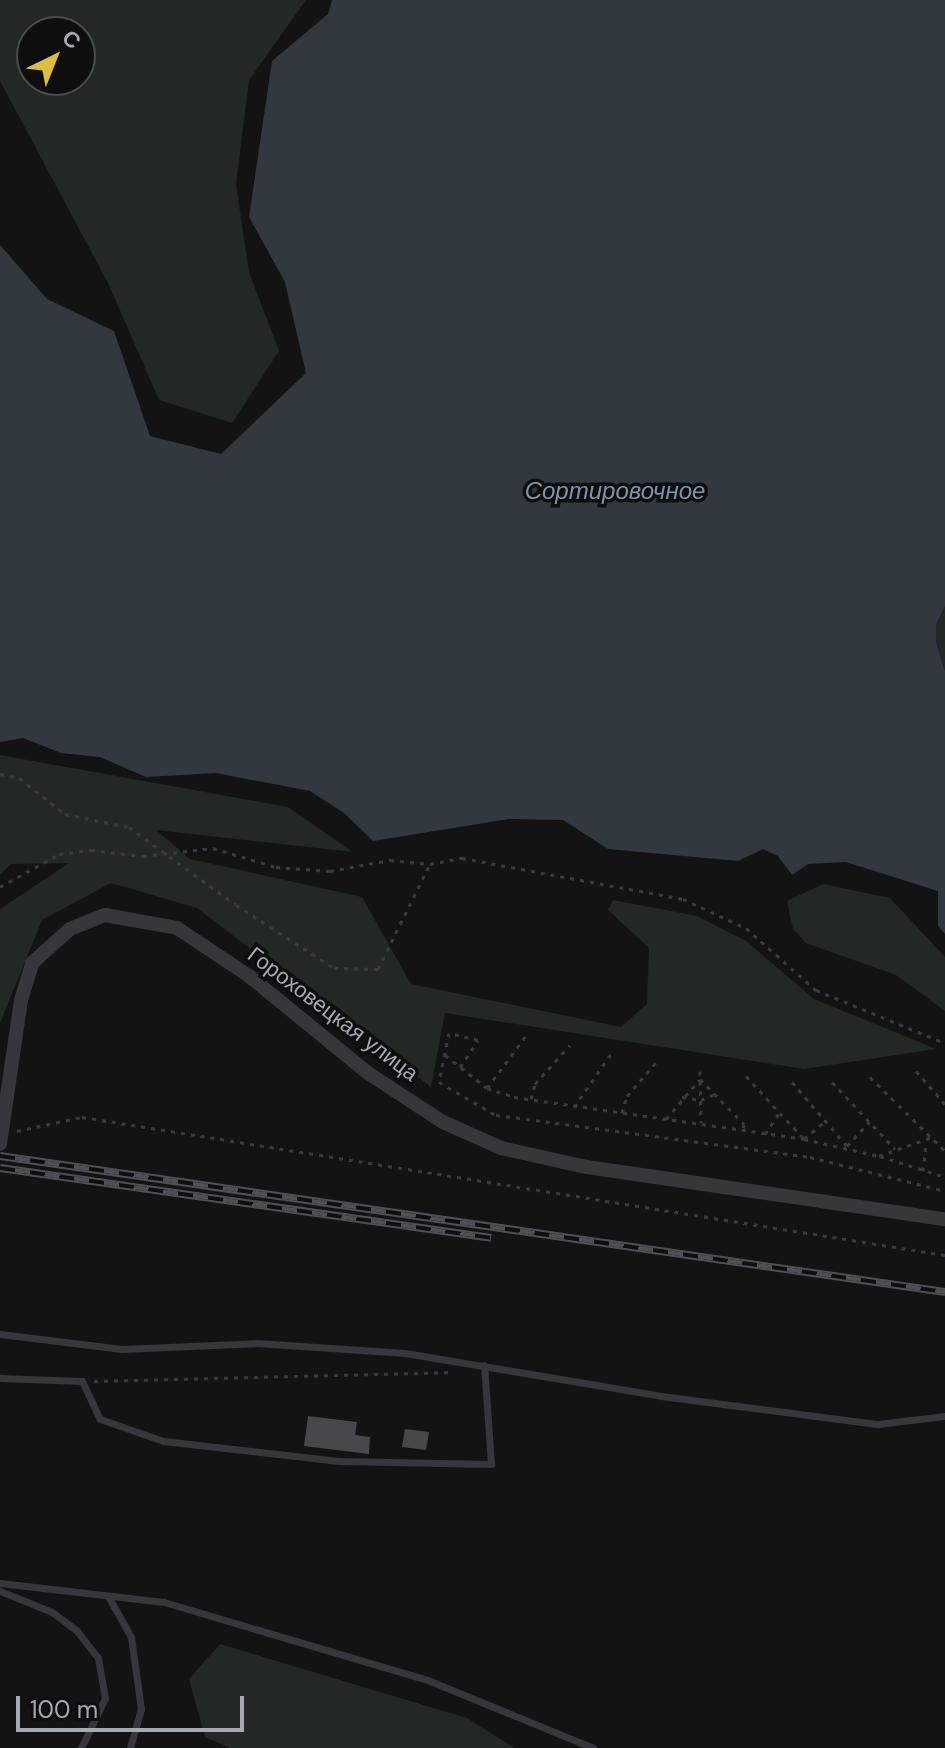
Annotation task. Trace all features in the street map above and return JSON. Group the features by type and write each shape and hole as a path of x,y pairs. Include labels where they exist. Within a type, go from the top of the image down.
{"street":[{"name":"Гороховецкая улица","path":"0,1144 21,1000 32,963 70,929 105,915 177,928 249,976 368,1073 443,1122 501,1148 587,1167 945,1219"}],"lane":[{"path":"0,1334 122,1349 257,1343 484,1365 661,1396 878,1424 945,1416"},
{"path":"0,1378 82,1381 100,1419 163,1441 339,1461 491,1464 484,1365"},
{"path":"0,1583 164,1602 430,1681 593,1748"},
{"path":"0,1591 52,1612 77,1631 98,1658 105,1698 81,1748"},
{"path":"108,1596 131,1637 141,1709 130,1748"}],"path":[{"path":"0,774 19,778 65,814 129,827 334,968 378,969 430,864"},
{"path":"0,887 59,854 167,855 213,848 276,867 330,871 390,860 430,864 462,858 683,899 746,928 816,990 945,1043"},
{"path":"460,1067 477,1043 475,1037 449,1033 439,1082 496,1115 810,1157 945,1191"},
{"path":"487,1088 525,1037"},
{"path":"530,1100 535,1084 570,1045"},
{"path":"574,1107 613,1051"},
{"path":"445,1055 487,1088 530,1100 847,1146 945,1177"},
{"path":"622,1113 627,1096 658,1060"},
{"path":"700,1071 701,1124"},
{"path":"916,1071 945,1104"},
{"path":"746,1076 804,1139"},
{"path":"870,1077 945,1151"},
{"path":"666,1119 700,1079"},
{"path":"700,1079 744,1124 743,1130"},
{"path":"792,1082 847,1146"},
{"path":"832,1082 895,1150"},
{"path":"682,1097 701,1100 715,1094"},
{"path":"765,1134 780,1112"},
{"path":"11,1131 82,1117 945,1255"},
{"path":"804,1139 827,1120"},
{"path":"847,1146 869,1122"},
{"path":"879,1156 927,1142 932,1137"},
{"path":"923,1171 927,1142"},
{"path":"82,1381 429,1376 457,1370"}],"shaded area":[{"path":"0,0 306,0 249,80 236,184 249,272 279,351 232,423 159,400 109,285 0,81"},
{"path":"945,606 945,671 936,642 936,625"},
{"path":"0,755 288,807 353,852 156,830 190,859 362,897 411,984 621,1027 647,1004 649,948 608,910 613,900 697,916 746,941 814,999 936,1049 804,1069 445,1013 431,1087 197,908 111,883 42,920 0,1023 0,909 69,863 11,864 0,875"},
{"path":"823,884 890,898 945,957 945,1011 896,975 806,943 793,929 787,901"},
{"path":"220,1644 467,1718 515,1748 230,1748 205,1737 189,1679"}],"water":[{"name":"Сортировочное","path":"332,0 945,0 945,606 936,625 936,642 945,671 945,934 938,926 938,891 846,862 808,864 792,875 778,856 763,849 738,861 608,849 563,820 509,819 373,841 344,813 310,791 216,773 146,777 100,757 61,753 23,738 0,742 0,245 47,299 114,331 150,436 221,454 306,373 285,282 249,217 272,61 328,14"}],"building":[{"path":"308,1416 357,1422 355,1435 370,1437 369,1454 304,1446"},
{"path":"405,1429 429,1432 426,1450 402,1447"}],"railway":[{"path":"0,1156 945,1292"},
{"path":"0,1168 491,1238"}]}
